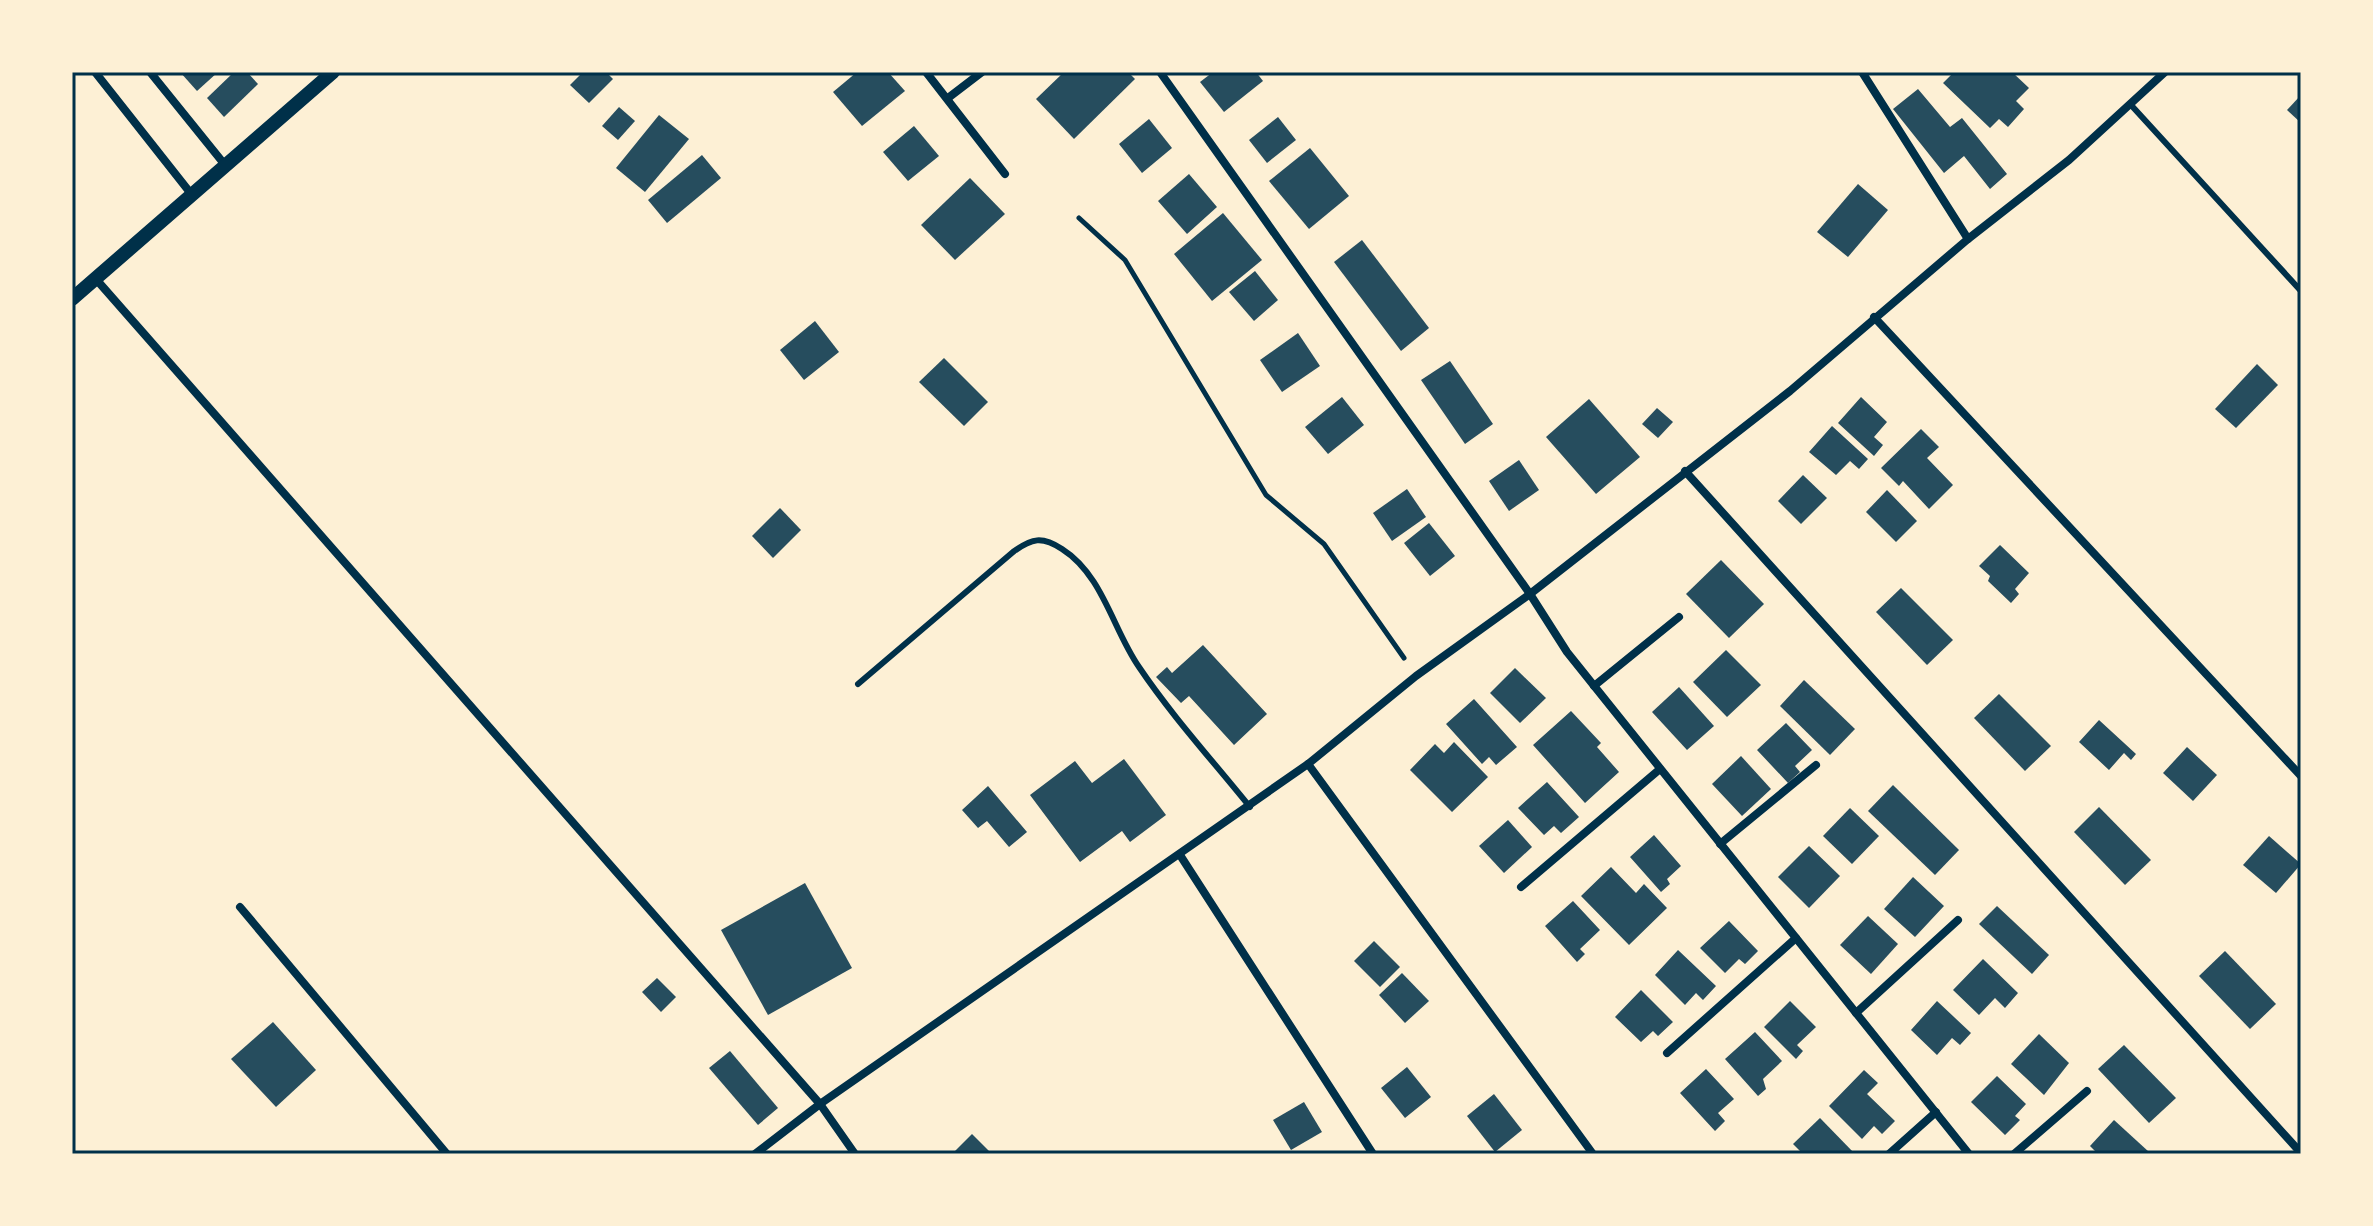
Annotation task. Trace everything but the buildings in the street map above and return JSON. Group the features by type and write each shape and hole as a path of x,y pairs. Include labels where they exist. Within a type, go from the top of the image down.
{"street":[{"path":"95,72 193,196"},
{"path":"150,72 225,165"},
{"path":"72,299 333,72"},
{"path":"926,72 1005,174"},
{"path":"948,98 982,72"},
{"path":"1160,72 1530,594 1567,652 1969,1154"},
{"path":"1862,72 1968,239"},
{"path":"755,1154 820,1104 1250,807 1416,676 1530,594 1790,391 1968,239 2069,160 2165,72"},
{"path":"95,277 820,1104 855,1154"},
{"path":"1874,317 2301,776"},
{"path":"1685,471 2301,1153"},
{"path":"1594,686 1679,617"},
{"path":"1308,764 1593,1154"},
{"path":"1720,844 1816,765"},
{"path":"1521,887 1660,769"},
{"path":"1180,855 1373,1154"},
{"path":"240,907 447,1154"},
{"path":"1856,1013 1958,920"},
{"path":"1667,1053 1796,938"},
{"path":"2014,1154 2087,1091"},
{"path":"1889,1154 1936,1112"}],"lane":[{"path":"2131,105 2301,291"},
{"path":"858,684 1013,552 1033,539 1043,539 1064,550 1091,579 1137,665 1250,807"}],"path":[{"path":"1079,218 1125,260 1266,495 1324,544 1416,676"}]}
